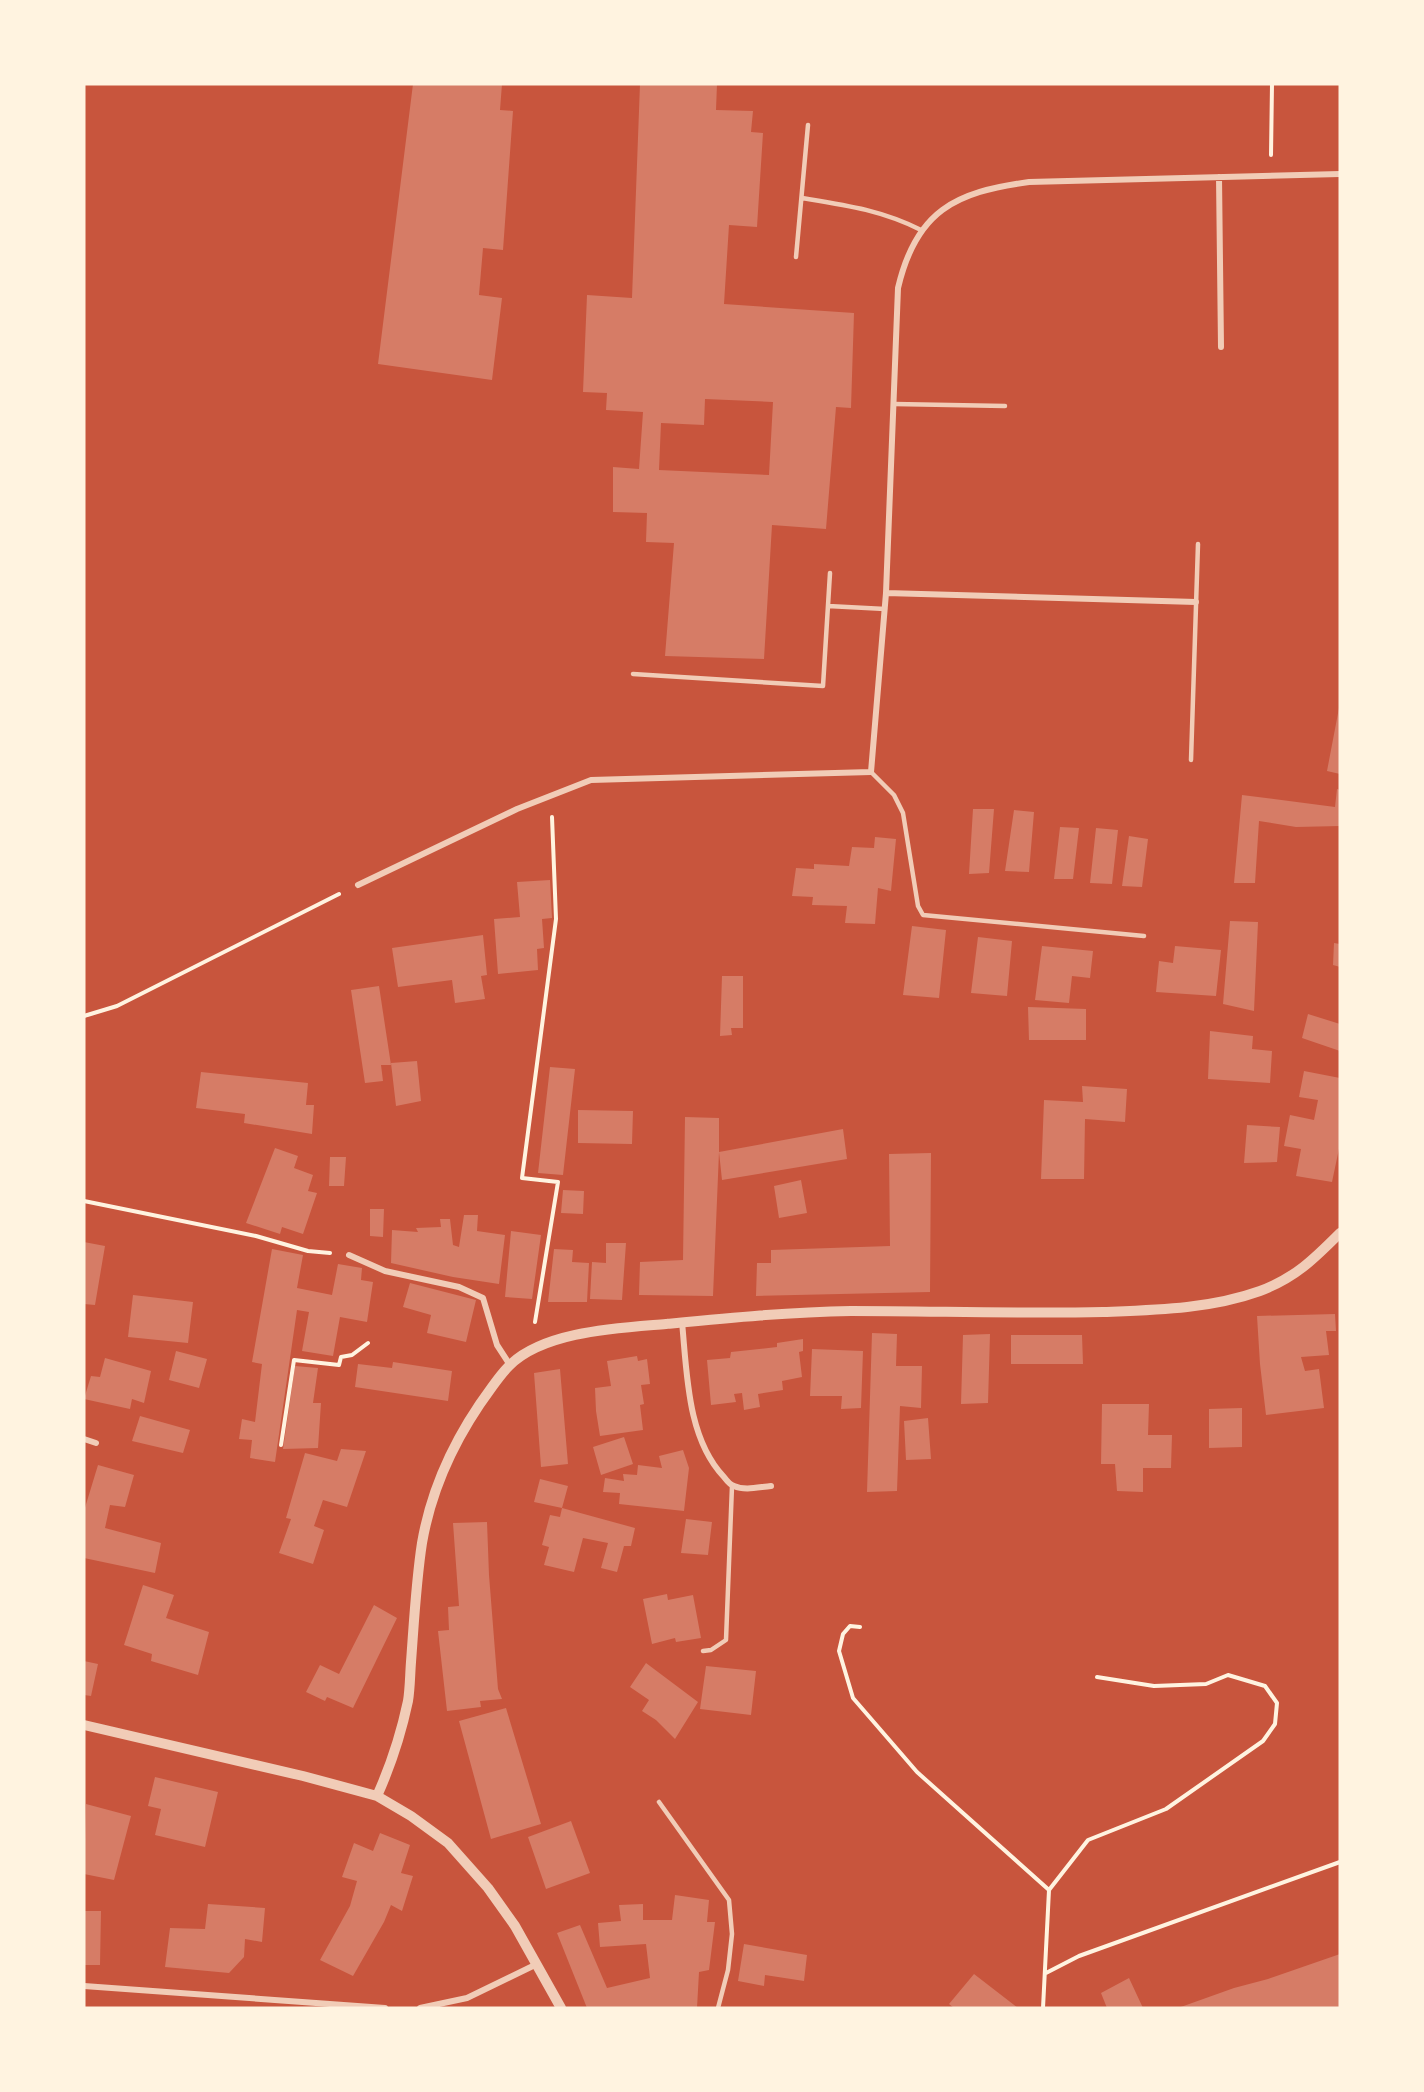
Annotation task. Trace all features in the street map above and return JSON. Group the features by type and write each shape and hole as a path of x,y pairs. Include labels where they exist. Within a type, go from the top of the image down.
{"street":[{"path":"358,885 517,809 591,780 871,772 886,593 898,288 903,266 921,230 933,216 972,193 1029,182 1340,174"},
{"path":"1219,177 1221,347"},
{"path":"886,593 1196,602"},
{"path":"378,1796 392,1763 408,1699 422,1545 436,1489 446,1462 483,1399 510,1365 531,1351 554,1341 597,1332 736,1317 849,1311 1058,1313 1168,1310 1217,1303 1259,1291 1283,1281 1302,1270 1340,1234"},
{"path":"349,1255 384,1271 459,1287 483,1299 497,1345 510,1365"},
{"path":"682,1322 694,1419 704,1449 717,1470 732,1486 744,1489 771,1486"},
{"path":"84,1439 96,1443"},
{"path":"84,1725 303,1776 378,1796 448,1843 488,1888 515,1926 561,2008"},
{"path":"420,2008 467,1998 537,1964"},
{"path":"84,1986 385,2008"}],"lane":[{"path":"796,257 808,125"},
{"path":"801,198 896,218 921,230"},
{"path":"894,404 1005,406"},
{"path":"1191,760 1198,544"},
{"path":"633,674 823,686 830,573"},
{"path":"828,606 885,609"},
{"path":"871,772 894,795 903,813 918,906 923,915 1144,936"},
{"path":"703,1651 711,1650 726,1640 732,1486"},
{"path":"659,1802 729,1900 732,1934 728,1970 718,2008"}],"path":[{"path":"1270,175 1272,84"},
{"path":"531,1351 558,1182 522,1178 556,919 551,796"},
{"path":"84,1016 117,1006 358,885"},
{"path":"84,1201 256,1236 308,1251 349,1255"},
{"path":"281,1445 294,1360 339,1365 341,1357 352,1355 368,1343"},
{"path":"860,1627 850,1626 843,1634 839,1651 853,1698 916,1772 1049,1890"},
{"path":"1043,2008 1049,1890 1088,1840 1166,1809 1263,1742 1275,1724 1277,1703 1266,1686 1228,1675 1206,1684 1154,1686 1097,1677"},
{"path":"1045,1973 1079,1956 1340,1862"}],"building":[{"path":"413,84 502,84 500,110 513,111 503,250 483,248 479,295 502,298 492,380 378,364"},
{"path":"640,84 717,84 716,110 753,111 751,132 763,133 757,227 729,225 724,304 854,313 851,408 836,407 826,529 772,525 764,659 665,656 674,543 646,542 647,513 613,512 613,467 639,469 643,412 606,410 607,393 583,392 587,295 632,298","holes":["705,399 773,402 769,475 659,470 661,423 704,425"]},
{"path":"1340,708 1340,774 1327,771"},
{"path":"1337,789 1340,790 1340,826 1296,827 1259,821 1255,883 1234,883 1242,795 1335,807"},
{"path":"973,809 994,809 989,873 969,874"},
{"path":"1014,810 1034,812 1029,872 1005,871"},
{"path":"1060,827 1079,828 1073,879 1054,879"},
{"path":"1096,828 1118,830 1112,884 1090,883"},
{"path":"1129,836 1148,839 1142,887 1122,886"},
{"path":"875,837 896,839 891,891 878,888 875,924 845,923 847,906 812,905 813,897 792,896 796,868 814,869 814,864 849,866 852,847 874,848"},
{"path":"550,880 552,918 542,919 544,948 537,949 538,970 498,974 494,919 520,917 517,882"},
{"path":"1230,921 1258,922 1254,1011 1223,1004"},
{"path":"912,926 946,930 939,998 903,995"},
{"path":"483,935 487,975 481,976 485,999 455,1003 452,980 398,987 392,948"},
{"path":"978,937 1012,941 1007,996 971,993"},
{"path":"1334,943 1340,944 1340,967 1333,965"},
{"path":"1042,946 1093,951 1090,978 1072,976 1069,1003 1035,1000"},
{"path":"1175,946 1221,950 1216,996 1156,992 1159,961 1173,963"},
{"path":"722,976 743,976 743,1028 731,1028 732,1035 720,1036"},
{"path":"379,986 391,1065 381,1065 383,1081 365,1083 351,990"},
{"path":"1028,1007 1086,1009 1086,1040 1029,1040"},
{"path":"1308,1014 1340,1024 1340,1051 1302,1038"},
{"path":"1210,1031 1253,1036 1252,1049 1272,1051 1270,1083 1208,1079"},
{"path":"417,1061 421,1101 396,1106 391,1063"},
{"path":"550,1067 575,1069 563,1175 538,1173"},
{"path":"1304,1071 1340,1078 1340,1144 1332,1182 1296,1176 1301,1149 1284,1146 1290,1115 1314,1120 1318,1100 1299,1097"},
{"path":"201,1072 308,1083 306,1105 314,1105 312,1134 244,1123 245,1114 196,1108"},
{"path":"1082,1086 1127,1089 1125,1122 1085,1119 1084,1179 1041,1179 1044,1100 1083,1102"},
{"path":"578,1110 633,1111 632,1144 578,1143"},
{"path":"685,1117 719,1118 713,1296 639,1295 640,1262 683,1260"},
{"path":"1247,1125 1280,1127 1277,1162 1244,1163"},
{"path":"843,1129 847,1159 722,1180 719,1152"},
{"path":"275,1148 298,1156 294,1168 313,1175 308,1191 317,1193 303,1234 282,1227 280,1234 246,1223"},
{"path":"931,1153 930,1292 756,1296 757,1263 771,1263 771,1250 890,1246 889,1154"},
{"path":"330,1157 346,1157 344,1186 329,1186"},
{"path":"801,1180 807,1213 779,1218 774,1186"},
{"path":"563,1190 584,1191 583,1214 561,1213"},
{"path":"370,1209 384,1209 383,1237 370,1236"},
{"path":"464,1215 478,1215 477,1231 505,1235 499,1284 453,1277 391,1263 392,1230 418,1232 416,1228 441,1227 440,1219 450,1219 453,1245 459,1247"},
{"path":"511,1231 541,1235 532,1299 505,1297"},
{"path":"84,1242 105,1246 95,1305 84,1304"},
{"path":"606,1243 626,1243 622,1300 590,1299 592,1262 606,1263"},
{"path":"272,1249 303,1255 297,1288 332,1295 338,1264 362,1268 361,1280 373,1282 367,1322 340,1317 333,1356 302,1351 309,1312 297,1310 275,1462 250,1458 252,1440 239,1439 242,1419 255,1422 262,1364 252,1362"},
{"path":"554,1249 573,1250 572,1262 589,1263 587,1302 548,1302"},
{"path":"410,1283 476,1300 466,1342 427,1333 431,1315 403,1307"},
{"path":"133,1295 193,1302 188,1343 128,1337"},
{"path":"1335,1314 1336,1331 1326,1331 1329,1355 1301,1357 1305,1371 1319,1369 1324,1408 1266,1415 1257,1316"},
{"path":"872,1333 897,1334 896,1366 922,1366 921,1408 900,1406 897,1491 867,1492"},
{"path":"990,1334 988,1403 961,1404 963,1335"},
{"path":"1011,1335 1082,1335 1083,1364 1011,1364"},
{"path":"803,1339 803,1351 799,1352 802,1377 782,1381 783,1390 758,1394 760,1407 744,1410 742,1393 734,1394 736,1402 711,1405 707,1360 730,1358 731,1352 777,1347 777,1343"},
{"path":"812,1349 863,1351 861,1408 841,1409 842,1396 810,1396"},
{"path":"176,1351 207,1359 199,1388 169,1380"},
{"path":"637,1356 638,1361 647,1359 650,1384 641,1385 644,1404 640,1405 643,1430 600,1436 595,1388 611,1386 607,1361"},
{"path":"105,1358 151,1371 144,1403 132,1399 130,1409 84,1399 91,1376 100,1377"},
{"path":"393,1362 452,1371 448,1401 355,1387 358,1364 392,1368"},
{"path":"295,1366 318,1368 313,1403 321,1403 318,1448 283,1449"},
{"path":"560,1369 568,1464 541,1467 534,1373"},
{"path":"1102,1404 1149,1404 1148,1435 1172,1435 1171,1468 1143,1468 1143,1492 1117,1491 1115,1464 1101,1464"},
{"path":"1242,1408 1242,1447 1209,1448 1209,1409"},
{"path":"140,1416 190,1430 183,1453 132,1441"},
{"path":"928,1418 931,1459 906,1460 904,1421"},
{"path":"624,1437 633,1464 601,1475 593,1447"},
{"path":"341,1449 366,1451 347,1507 323,1500 314,1526 324,1530 313,1564 279,1553 291,1519 286,1518 305,1453 337,1461"},
{"path":"683,1450 689,1468 684,1511 619,1504 620,1493 603,1492 605,1478 624,1481 623,1474 637,1475 638,1465 662,1468 659,1456"},
{"path":"98,1465 134,1475 125,1507 110,1505 105,1528 161,1543 155,1573 84,1558 84,1511"},
{"path":"540,1479 568,1486 562,1508 534,1502"},
{"path":"562,1508 635,1528 631,1546 624,1546 617,1572 601,1568 608,1543 583,1538 574,1572 544,1565 549,1547 542,1545 550,1515 560,1517"},
{"path":"686,1519 712,1522 708,1555 681,1553"},
{"path":"487,1522 498,1689 502,1699 480,1701 481,1707 447,1711 438,1631 449,1630 448,1607 459,1606 453,1523"},
{"path":"143,1585 174,1595 166,1618 209,1632 198,1675 151,1661 152,1654 124,1645"},
{"path":"667,1594 668,1600 693,1595 701,1638 676,1642 675,1638 652,1644 643,1599"},
{"path":"374,1605 397,1618 353,1708 327,1697 325,1701 306,1692 320,1665 339,1674"},
{"path":"84,1661 98,1664 91,1696 84,1695"},
{"path":"646,1663 698,1702 675,1739 656,1720 642,1711 649,1700 630,1687"},
{"path":"706,1666 756,1671 751,1715 700,1709"},
{"path":"506,1708 541,1824 491,1839 459,1721"},
{"path":"155,1777 218,1792 205,1847 155,1835 161,1809 148,1806"},
{"path":"86,1804 131,1816 114,1880 84,1874"},
{"path":"571,1821 590,1873 546,1889 528,1837"},
{"path":"380,1833 410,1845 401,1873 413,1876 402,1911 391,1905 384,1922 353,1976 320,1960 350,1906 357,1881 342,1877 354,1843 373,1851"},
{"path":"675,1895 709,1900 707,1922 715,1922 709,1970 699,1972 697,2008 587,2008 557,1933 580,1925 607,1988 650,1978 646,1944 600,1947 598,1923 621,1921 619,1905 643,1904 643,1920 672,1920"},
{"path":"208,1904 265,1908 262,1942 245,1939 244,1957 229,1973 165,1967 170,1928 205,1929"},
{"path":"84,1911 101,1911 100,1965 84,1965"},
{"path":"744,1944 807,1955 804,1981 765,1975 764,1986 738,1981"},
{"path":"1340,1954 1340,2008 1178,2008 1234,1988 1268,1979"},
{"path":"974,1974 1018,2008 954,2008 949,2004"},
{"path":"1129,1978 1143,2008 1107,2008 1101,1993"}]}
